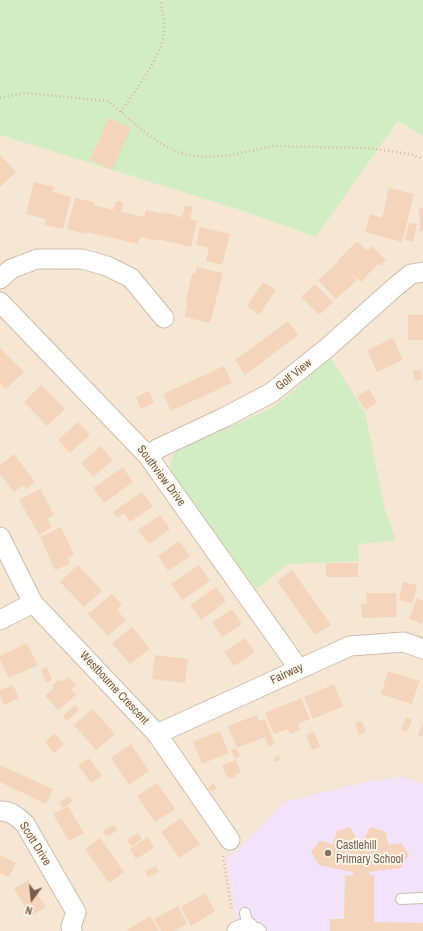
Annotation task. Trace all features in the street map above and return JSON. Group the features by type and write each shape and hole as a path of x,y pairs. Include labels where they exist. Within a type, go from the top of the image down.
{"street":[{"path":"0,279 10,269 37,259 82,259 107,266 131,278 164,318"},
{"name":"Golf View","path":"148,456 158,449 225,418 271,393 327,348 411,274 423,272"},
{"name":"Southview Drive","path":"0,302 148,456 299,669"},
{"name":"Westbourne Crescent","path":"0,537 33,603 157,734 230,840"},
{"path":"0,620 33,603"},
{"name":"Fairway","path":"157,734 350,646 404,642 423,649"},
{"name":"Scott Drive","path":"0,811 4,810 16,816 25,824 76,912 71,927 72,931"}],"lane":[{"path":"401,899 423,898"}],"path":[{"path":"120,112 151,65 161,46 164,33 161,0"},
{"path":"0,98 24,94 108,101 158,142 187,155 204,157 225,156 273,146 368,148 410,154 423,158"},
{"path":"230,840 223,852 245,924"}],"shaded area":[{"path":"398,121 423,136 423,931 0,931 0,135 243,211 316,237"},
{"name":"Castlehill Primary School","path":"402,777 423,784 423,931 238,931 226,857 239,849 284,802 365,782"}],"green space":[{"path":"0,0 423,0 423,136 398,121 316,237 243,211 0,135"},
{"path":"330,357 365,412 385,510 396,540 358,544 359,561 288,564 256,589 173,479 170,467 171,460 178,450 270,409 289,395"}],"building":[{"path":"109,118 131,128 112,170 90,160"},
{"path":"0,155 16,172 0,187"},
{"path":"34,182 54,187 52,192 71,197 63,229 45,225 46,219 26,214"},
{"path":"389,188 414,194 402,242 365,232 370,214 382,218"},
{"path":"75,198 94,202 94,205 113,210 116,202 120,201 123,204 121,212 144,217 146,210 163,214 164,212 182,217 185,205 193,207 190,219 197,221 191,247 158,239 157,241 140,237 138,244 67,229"},
{"path":"419,208 423,208 423,231 420,231"},
{"path":"409,223 417,224 413,242 405,240"},
{"path":"200,227 230,234 222,265 206,261 209,248 196,245"},
{"path":"357,241 367,251 372,246 386,260 380,266 378,264 361,282 343,265 357,280 336,299 318,280 339,261 338,260"},
{"path":"196,267 223,273 210,323 185,317 188,302 186,301 192,274 195,274"},
{"path":"263,282 276,290 259,315 247,306"},
{"path":"315,284 333,302 319,315 301,297"},
{"path":"408,315 423,315 423,340 408,340"},
{"path":"288,321 298,335 245,375 235,360"},
{"path":"393,338 403,360 377,372 367,350"},
{"path":"0,348 24,372 6,389 0,383"},
{"path":"224,366 232,383 171,411 163,394"},
{"path":"421,370 422,380 415,381 413,371"},
{"path":"41,385 65,409 47,426 24,402"},
{"path":"369,389 377,402 366,410 357,397"},
{"path":"149,391 154,403 141,409 136,397"},
{"path":"78,422 90,435 70,453 58,440"},
{"path":"101,446 113,460 93,477 81,463"},
{"path":"14,454 35,482 26,489 23,485 14,492 0,474 0,465"},
{"path":"123,467 133,482 104,503 93,488"},
{"path":"40,489 54,515 47,519 52,527 39,535 19,500"},
{"path":"142,492 153,506 130,522 124,513 117,518 113,512"},
{"path":"160,515 170,529 149,544 138,530"},
{"path":"61,527 74,555 67,558 70,564 55,570 40,537"},
{"path":"179,541 190,556 168,571 158,556"},
{"path":"326,563 358,563 358,577 326,577"},
{"path":"78,565 102,591 84,607 60,582"},
{"path":"199,565 210,581 182,600 171,584"},
{"path":"292,570 331,625 315,635 277,581"},
{"path":"403,582 417,585 413,603 399,600"},
{"path":"216,587 226,601 201,620 190,605"},
{"path":"366,593 396,593 397,617 362,618 361,604 367,603"},
{"path":"112,594 122,605 117,610 126,620 108,636 88,614"},
{"path":"417,598 423,601 422,624 409,619"},
{"path":"232,609 242,624 222,637 212,622"},
{"path":"132,627 150,649 130,664 112,643"},
{"path":"245,638 255,652 234,666 224,652"},
{"path":"27,643 38,665 9,678 0,660 0,656"},
{"path":"155,655 188,659 185,683 152,679"},
{"path":"47,667 52,680 46,683 41,670"},
{"path":"388,671 419,681 412,704 381,694"},
{"path":"68,677 76,686 71,689 76,695 58,710 45,696 54,688 52,686 59,679 62,682"},
{"path":"334,684 343,706 313,719 304,697"},
{"path":"13,685 19,698 4,705 0,695 0,690"},
{"path":"301,698 310,719 298,724 300,730 290,734 288,729 274,734 265,713"},
{"path":"75,705 79,710 67,721 63,716"},
{"path":"93,709 115,734 96,750 74,725"},
{"path":"257,715 259,721 265,719 275,744 269,747 265,737 237,748 228,726"},
{"path":"406,717 412,720 407,732 401,730"},
{"path":"362,721 366,732 359,735 355,723"},
{"path":"423,724 423,737 418,735"},
{"path":"220,731 229,753 202,764 193,742"},
{"path":"314,732 320,747 312,750 306,735"},
{"path":"55,733 64,744 54,753 45,742"},
{"path":"131,744 149,771 129,785 111,758"},
{"path":"236,748 240,756 235,759 231,750"},
{"path":"279,755 280,760 275,762 273,758"},
{"path":"89,758 102,776 91,783 78,765"},
{"path":"236,760 241,773 235,775 236,777 230,779 229,777 227,778 222,765"},
{"path":"0,765 53,789 46,804 0,782"},
{"path":"157,783 175,809 155,822 137,796"},
{"path":"213,783 217,788 212,792 208,788"},
{"path":"69,796 73,801 63,808 59,802"},
{"path":"68,806 84,833 69,841 53,814"},
{"path":"181,818 200,844 179,858 161,832"},
{"path":"114,825 117,831 106,837 103,831"},
{"path":"350,827 358,841 362,841 371,827 386,832 388,845 401,843 409,854 401,868 369,872 369,875 374,875 374,922 423,923 423,931 330,931 330,919 344,919 345,876 353,875 353,872 319,865 311,852 320,841 333,844 337,831"},
{"path":"138,833 142,839 132,846 127,840"},
{"path":"148,837 154,848 136,859 130,849"},
{"path":"100,838 124,872 109,883 85,849"},
{"path":"0,855 16,863 9,877 0,873"},
{"path":"156,866 159,872 148,877 145,871"},
{"path":"28,880 46,907 31,916 14,889"},
{"path":"205,893 215,911 191,926 181,907"},
{"path":"178,906 187,924 174,931 161,931 154,919"},
{"path":"150,916 159,931 127,930"}],"place":[{"name":"Castlehill Primary School","path":"328,853"}]}
